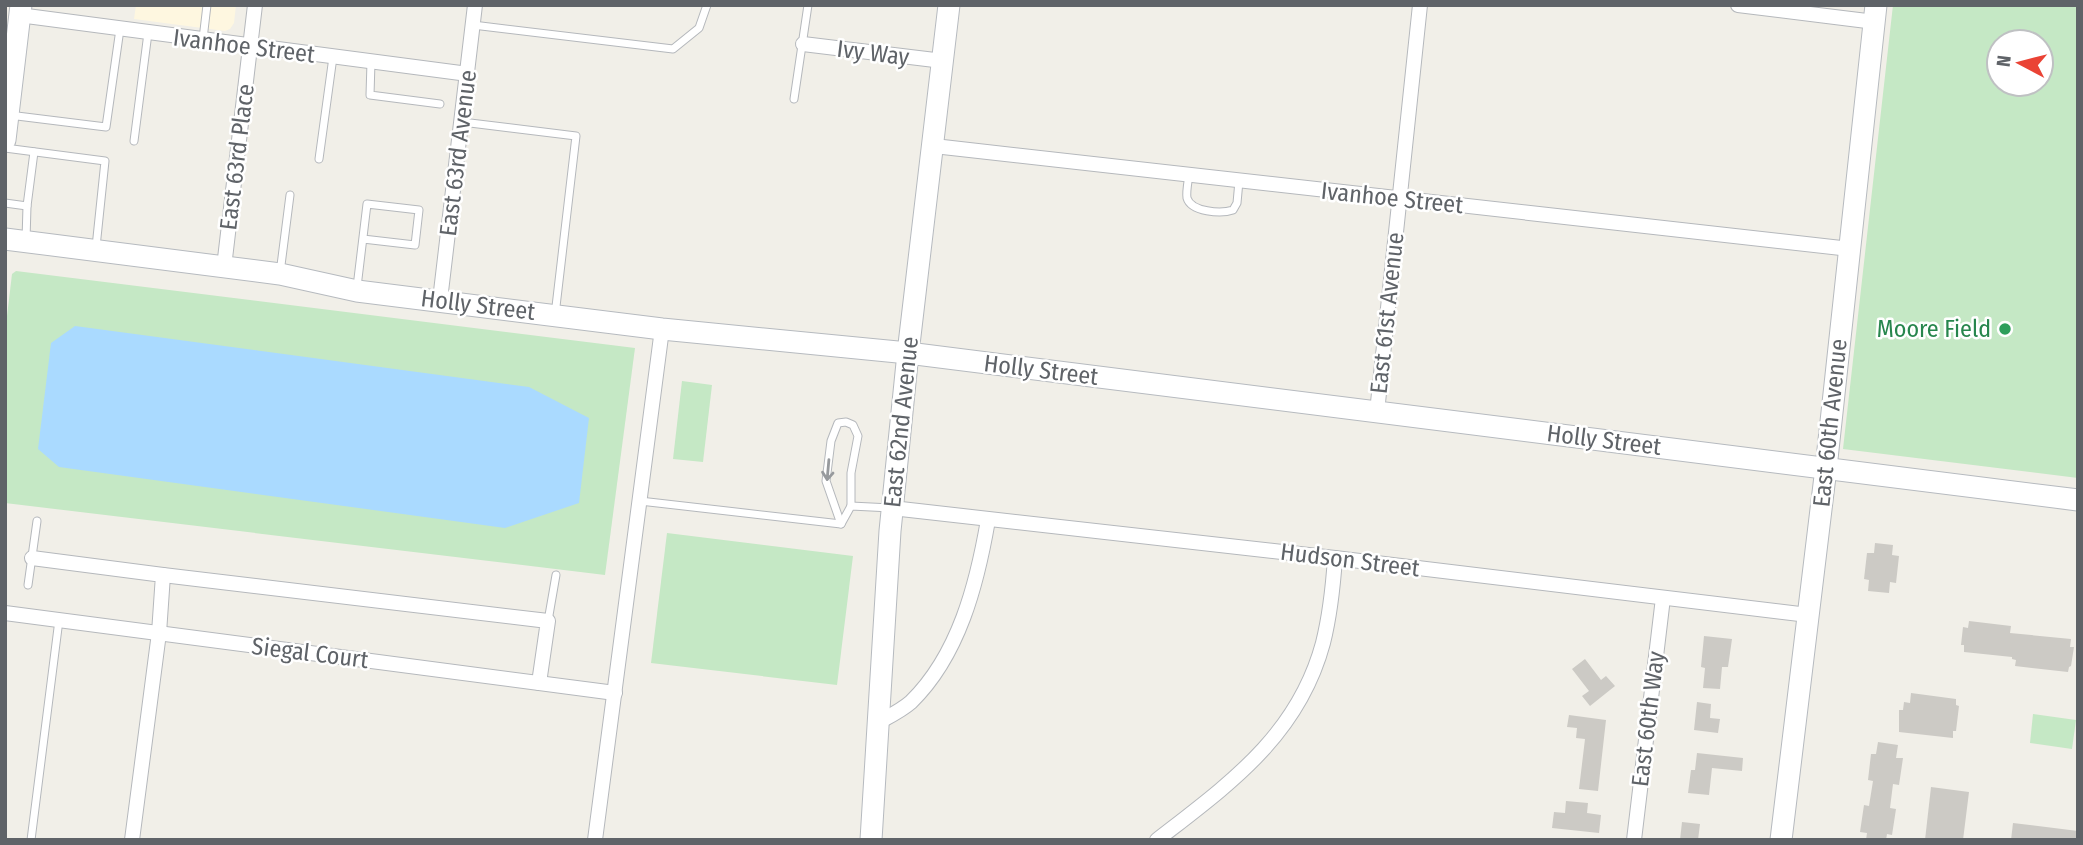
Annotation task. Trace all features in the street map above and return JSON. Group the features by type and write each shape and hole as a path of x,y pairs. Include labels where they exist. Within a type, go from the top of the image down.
{"street":[{"name":"East 63rd Place","path":"224,267 255,5"},
{"name":"East 63rd Avenue","path":"440,300 475,5"},
{"name":"East 62nd Avenue","path":"871,840 892,508 949,5"},
{"name":"East 61st Avenue","path":"1377,412 1420,5"},
{"path":"1738,5 1875,13"},
{"name":"Ivanhoe Street","path":"20,10 120,29 468,74"},
{"path":"5,141 20,10"},
{"name":"East 60th Avenue","path":"1781,840 1826,468 1875,13"},
{"name":"Ivy Way","path":"803,44 943,61"},
{"name":"Ivanhoe Street","path":"934,146 1850,249"},
{"name":"Holly Street","path":"16,241 280,274 357,291 662,329 908,353 2078,500"},
{"path":"595,840 662,329"},
{"name":"Hudson Street","path":"892,508 1808,615"},
{"path":"879,722 910,703 940,665 968,604 988,520"},
{"path":"32,558 548,621 539,683"},
{"path":"1157,840 1247,768 1282,728 1293,711 1311,677 1322,646 1332,596 1335,558"},
{"path":"132,840 159,634 163,575"},
{"name":"East 60th Way","path":"1634,840 1663,598"},
{"name":"Siegal Court","path":"5,613 615,693"}],"lane":[{"path":"203,40 207,5"},
{"path":"473,25 673,48 699,28 707,5"},
{"path":"794,99 808,5"},
{"path":"8,106 107,127 120,29"},
{"path":"134,141 148,33"},
{"path":"319,159 333,57"},
{"path":"371,62 370,95 440,104"},
{"path":"462,122 576,136 555,315"},
{"path":"5,148 105,162 95,251"},
{"path":"16,241 27,206 34,152"},
{"path":"1189,175 1187,197 1191,205 1198,209 1233,211 1237,202 1239,181"},
{"path":"280,274 290,195"},
{"path":"5,202 27,206"},
{"path":"357,291 367,204 419,211 415,245 363,239"},
{"path":"846,422 853,425 858,436 851,474 851,506 841,524 826,481 834,428 838,423 846,422"},
{"path":"639,500 841,524"},
{"path":"851,506 892,508"},
{"path":"28,585 37,521"},
{"path":"548,621 556,575"},
{"path":"31,840 59,620"}],"shaded area":[{"path":"136,5 236,5 234,23 225,31 134,19"}],"green space":[{"path":"1893,5 2078,5 2078,478 1843,449"},
{"path":"16,271 635,348 605,575 5,503 5,333 12,274"},
{"path":"682,381 712,385 703,462 673,459"},
{"path":"667,533 853,556 837,685 651,663"},
{"path":"2033,714 2076,720 2072,749 2030,743"}],"water":[{"path":"75,326 529,387 589,418 579,503 505,528 59,467 38,449 51,343"}],"building":[{"path":"1875,543 1893,545 1892,555 1899,556 1896,583 1890,582 1889,593 1868,591 1869,580 1864,579 1867,553 1874,553"},
{"path":"1969,621 2011,626 2010,633 2071,639 2070,647 2074,647 2071,666 2068,672 2015,666 2016,660 2012,657 1964,652 1964,645 1961,645 1963,627 1968,628"},
{"path":"1704,636 1732,639 1728,667 1722,667 1720,689 1703,688 1705,668 1701,667"},
{"path":"1585,659 1601,680 1606,676 1615,686 1590,706 1582,696 1589,691 1572,669"},
{"path":"1911,693 1956,699 1956,705 1959,706 1953,738 1899,732 1899,710 1903,710 1904,702 1910,703"},
{"path":"1697,702 1711,704 1710,718 1720,719 1718,733 1694,730"},
{"path":"1569,715 1606,720 1598,791 1579,789 1585,739 1576,738 1577,728 1567,727"},
{"path":"1878,742 1898,745 1896,758 1903,758 1899,785 1893,784 1890,808 1896,809 1892,835 1887,834 1886,840 1866,840 1867,833 1860,832 1864,805 1869,806 1873,781 1868,780 1871,754 1876,754"},
{"path":"1697,753 1743,758 1742,771 1712,768 1709,795 1688,793 1691,770 1695,770"},
{"path":"1931,787 1969,792 1963,840 1925,840"},
{"path":"1566,801 1588,803 1587,813 1601,815 1599,833 1552,828 1554,812 1565,813"},
{"path":"1682,822 1700,824 1698,840 1680,840"},
{"path":"2013,823 2078,831 2078,840 2011,840"}],"place":[{"name":"Moore Field","path":"2005,329"}]}
